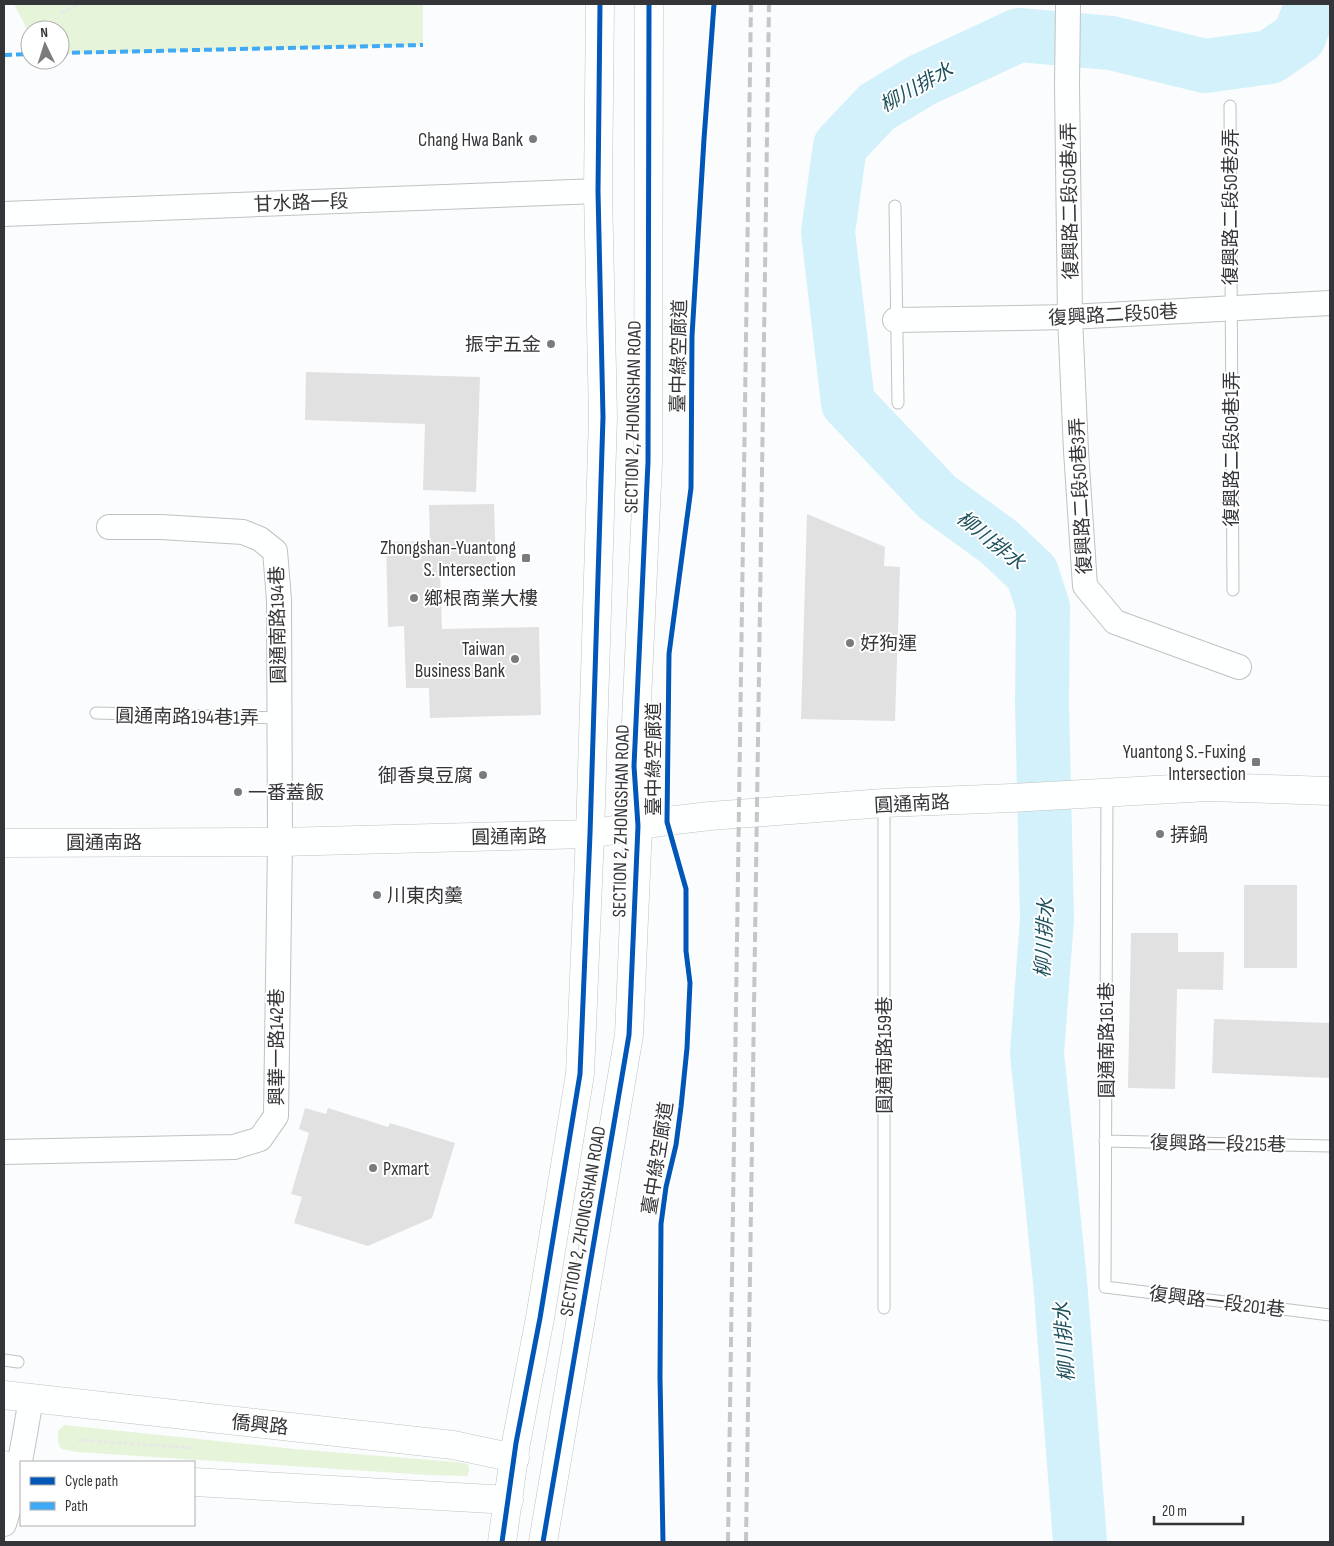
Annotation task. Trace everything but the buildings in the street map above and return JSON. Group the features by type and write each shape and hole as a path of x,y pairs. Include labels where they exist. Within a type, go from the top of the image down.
{"main road":[{"name":"SECTION 2, ZHONGSHAN ROAD","path":"502,1542 516,1443 557,1216 580,1074 590,834 603,417 598,191 600,4"},
{"name":"SECTION 2, ZHONGSHAN ROAD","path":"543,1542 629,1035 638,826 634,766 648,462 649,4"},
{"path":"1097,794 1208,787 1330,791"},
{"name":"圓通南路","path":"4,843 280,842 590,834 710,816 884,803 1097,794"},
{"name":"僑興路","path":"4,1396 453,1445 515,1458"},
{"path":"195,1482 509,1500"}],"street":[{"name":"復興路二段50巷4弄","path":"1067,7 1070,317"},
{"name":"甘水路一段","path":"4,214 598,191"},
{"name":"復興路二段50巷","path":"896,320 1070,317 1330,303"},
{"name":"復興路二段50巷3弄","path":"1070,317 1085,586 1114,622 1239,667"},
{"name":"圓通南路194巷","path":"109,527 161,527 243,532 260,539 275,551 279,600 280,842"},
{"name":"興華一路142巷","path":"4,1152 234,1147 260,1139 276,1116 280,842"},
{"path":"4,1524 14,1493 15,1467 31,1398"}],"lane":[{"name":"復興路二段50巷2弄","path":"1230,106 1230,308"},
{"path":"895,206 898,403"},
{"name":"復興路二段50巷1弄","path":"1230,308 1232,590"},
{"name":"圓通南路194巷1弄","path":"96,713 279,718"},
{"name":"圓通南路161巷","path":"1097,794 1105,1141 1105,1287"},
{"name":"圓通南路159巷","path":"884,803 884,1308"},
{"name":"復興路一段215巷","path":"1105,1141 1330,1146"},
{"name":"復興路一段201巷","path":"1105,1287 1330,1315"},
{"path":"4,1360 18,1362"}],"path":[{"path":"61,12 81,4"}],"green space":[{"path":"14,4 423,4 423,45 70,54 70,20 22,20"},
{"path":"64,1425 294,1449 456,1462 468,1464 469,1471 467,1476 428,1475 77,1452 61,1449 58,1442 58,1431"}],"waterway":[{"name":"柳川排水","path":"1080,1542 1060,1281 1037,1053 1047,919 1042,704 1043,607 1032,573 999,542 937,497 848,403 828,232 840,146 877,107 922,80 1019,35 1111,43 1205,66 1270,57 1299,37 1312,4"}],"railway":[{"path":"728,1542 751,4"},
{"path":"746,1542 769,4"}],"marked path":[{"path":"70,53 423,45"},
{"path":"4,55 20,54"}],"cycle path":[{"path":"502,1542 516,1443 540,1318 580,1074 590,834 603,417 598,191 600,4"},
{"name":"臺中綠空廊道","path":"543,1542 629,1035 638,826 634,766 648,462 649,4"},
{"name":"臺中綠空廊道","path":"663,1542 660,1377 661,1224 681,1107 687,1048 690,983 686,951 686,889 667,822 669,654 691,488 692,336 714,4"}],"place":[{"name":"Chang Hwa Bank","path":"533,139"},
{"name":"振宇五金","path":"551,344"},
{"name":"Zhongshan-Yuantong S. Intersection","path":"526,558"},
{"name":"鄉根商業大樓","path":"414,598"},
{"name":"好狗運","path":"850,643"},
{"name":"Taiwan Business Bank","path":"515,659"},
{"name":"Yuantong S.-Fuxing Intersection","path":"1256,762"},
{"name":"御香臭豆腐","path":"483,775"},
{"name":"一番蓋飯","path":"238,792"},
{"name":"挵鍋","path":"1160,834"},
{"name":"川東肉羹","path":"377,895"},
{"name":"Pxmart","path":"373,1168"}]}
